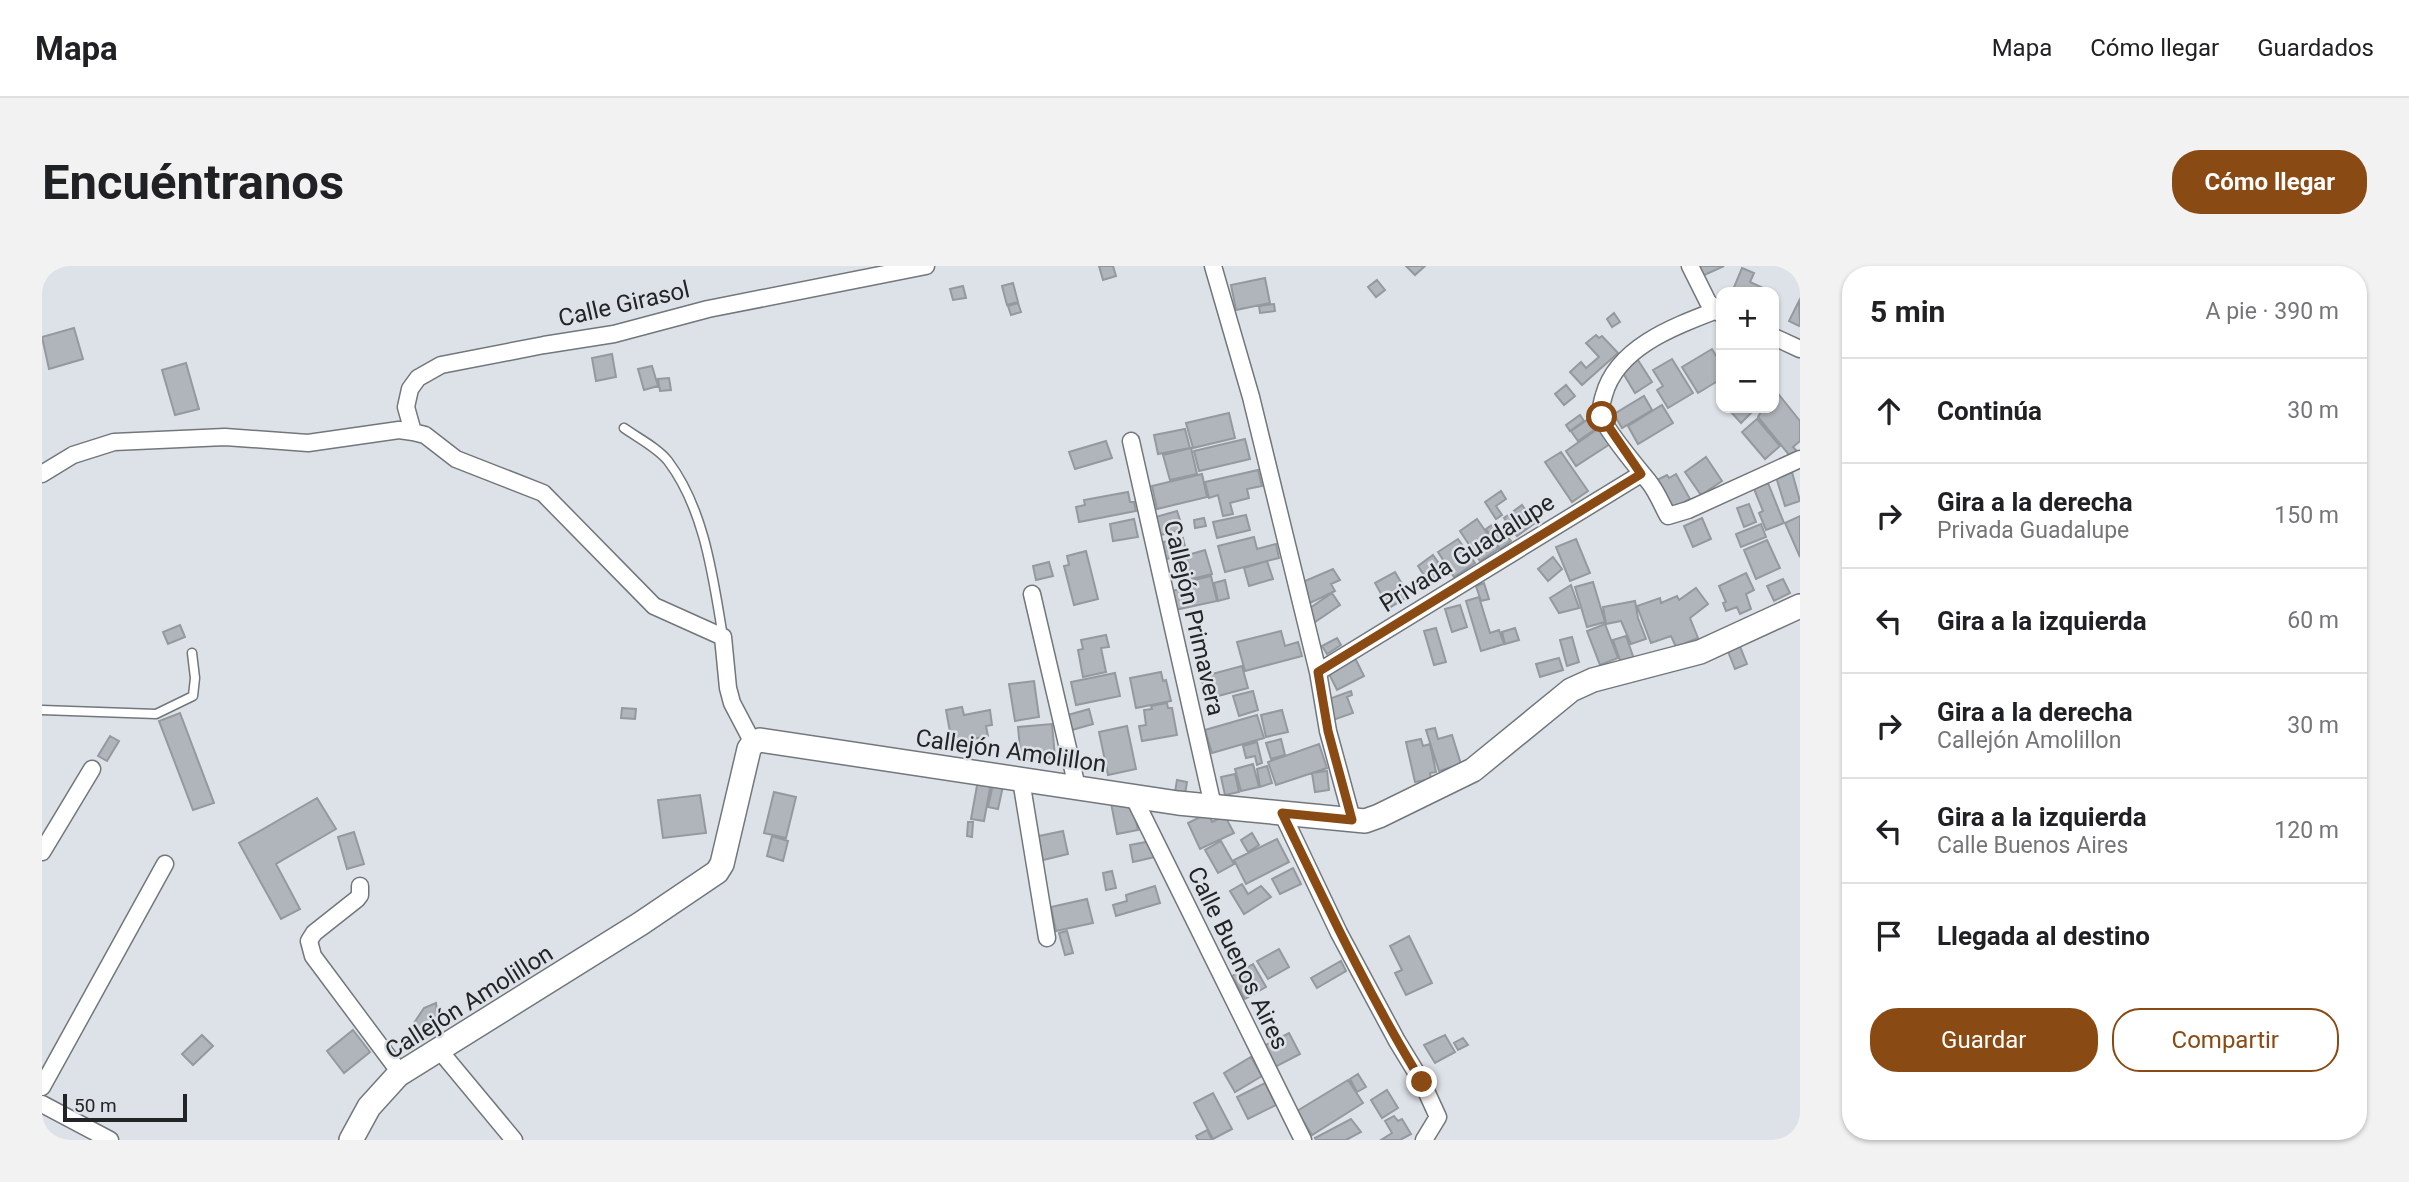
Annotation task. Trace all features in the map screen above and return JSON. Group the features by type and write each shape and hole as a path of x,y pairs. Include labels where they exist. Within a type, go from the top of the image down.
{"street":[{"name":"Calle Girasol","path":"413,432 406,407 410,389 418,378 441,365 614,334 708,309 926,266"},
{"path":"1213,266 1251,397 1318,672 1328,731 1352,820"},
{"path":"1690,266 1708,302 1716,309"},
{"path":"1716,313 1673,326 1621,363 1606,386 1602,417 1641,474 1651,484 1668,516 1688,510 1800,459"},
{"path":"1779,339 1800,349"},
{"path":"42,474 73,455 114,442 225,437 308,443 399,430 425,435 456,459 543,493 654,606 723,637 732,704 753,743"},
{"name":"Callejón Primavera","path":"1132,441 1213,806"},
{"name":"Privada Guadalupe","path":"1318,672 1641,474"},
{"path":"1031,594 1077,788"},
{"name":"Callejón Amolillon","path":"351,1140 369,1107 401,1074 640,925 717,872 722,864 750,748 760,740 1133,796 1364,821 1380,816 1473,770 1571,690 1593,680 1700,652 1800,606"},
{"path":"42,852 92,769"},
{"path":"1021,780 1047,938"},
{"name":"Calle Buenos Aires","path":"1133,796 1303,1140"},
{"path":"1282,813 1339,933 1422,1082 1438,1117 1424,1140"},
{"path":"42,1087 165,864"},
{"path":"360,886 357,899 314,933 309,941 313,956 401,1074"},
{"path":"440,1051 514,1140"},
{"path":"42,1104 110,1140"}],"lane":[{"path":"624,428 667,459 688,498 704,539 723,637"},
{"path":"42,710 156,714 192,696 195,678 192,653"}],"building":[{"path":"1099,266 1113,266 1116,276 1103,280"},
{"path":"1406,266 1425,266 1415,275"},
{"path":"1695,266 1724,266 1700,277"},
{"path":"1742,268 1754,273 1750,282 1761,287 1734,287"},
{"path":"1265,278 1270,303 1236,310 1231,285"},
{"path":"1377,280 1385,290 1376,297 1368,287"},
{"path":"1013,283 1018,302 1007,305 1002,286"},
{"path":"963,286 966,298 953,300 950,289"},
{"path":"1799,301 1800,324 1799,326 1789,321"},
{"path":"1018,303 1021,312 1011,315 1008,306"},
{"path":"1274,304 1275,311 1260,313 1259,306"},
{"path":"1614,313 1620,322 1612,327 1607,319"},
{"path":"74,328 83,359 49,369 42,337"},
{"path":"1596,335 1599,338 1602,336 1618,353 1582,385 1570,372 1581,362 1586,368 1599,357 1586,343"},
{"path":"1712,349 1716,356 1716,382 1698,393 1682,367"},
{"path":"612,354 616,377 596,381 592,358"},
{"path":"1636,357 1652,382 1635,393 1620,368"},
{"path":"1672,359 1693,393 1668,408 1657,390 1663,386 1653,370"},
{"path":"186,363 199,409 175,415 162,370"},
{"path":"652,366 658,386 644,390 638,369"},
{"path":"669,378 671,390 660,391 658,379"},
{"path":"1566,385 1575,396 1564,405 1555,394"},
{"path":"1779,395 1800,421 1800,441 1793,447 1797,451 1790,456 1758,417 1760,413 1779,413"},
{"path":"1644,396 1652,410 1622,428 1614,414"},
{"path":"1662,405 1673,423 1638,444 1628,426"},
{"path":"1229,413 1235,438 1193,448 1186,423"},
{"path":"1732,413 1751,413 1741,423"},
{"path":"1580,415 1584,421 1570,431 1566,425"},
{"path":"1590,418 1597,428 1578,441 1571,431"},
{"path":"1757,419 1780,446 1765,459 1742,432"},
{"path":"1599,428 1610,444 1576,466 1566,451"},
{"path":"1185,429 1190,448 1158,454 1154,435"},
{"path":"1245,439 1250,459 1199,471 1194,451"},
{"path":"1106,441 1112,458 1075,469 1069,452"},
{"path":"1191,448 1197,474 1170,480 1163,455"},
{"path":"1561,452 1588,491 1572,502 1545,462"},
{"path":"1706,457 1722,481 1701,495 1685,472"},
{"path":"1258,470 1262,486 1247,489 1249,498 1230,503 1233,514 1223,516 1218,495 1209,498 1205,482"},
{"path":"1792,472 1800,501 1785,506 1776,477"},
{"path":"1202,474 1207,497 1157,509 1152,486"},
{"path":"1676,474 1690,499 1673,508 1657,480"},
{"path":"1768,483 1784,523 1766,530 1759,513 1763,511 1754,489"},
{"path":"1501,491 1506,499 1496,506 1502,515 1496,519 1485,502"},
{"path":"1128,492 1136,511 1079,522 1076,507 1085,505 1084,500"},
{"path":"1749,504 1756,522 1744,527 1737,508"},
{"path":"1522,505 1535,523 1517,536 1504,518"},
{"path":"1177,511 1183,529 1161,535 1156,517"},
{"path":"1246,515 1250,530 1217,538 1213,522"},
{"path":"1800,516 1800,557 1785,523"},
{"path":"1204,518 1206,526 1195,528 1194,520"},
{"path":"1702,518 1711,539 1693,547 1684,526"},
{"path":"1134,519 1138,537 1113,541 1110,524"},
{"path":"1477,519 1498,549 1480,561 1460,531"},
{"path":"1496,522 1511,541 1500,549 1486,529"},
{"path":"1761,524 1766,537 1741,547 1736,534"},
{"path":"1254,537 1257,549 1276,544 1279,558 1225,572 1218,546"},
{"path":"1183,538 1187,555 1166,559 1163,542"},
{"path":"1458,539 1475,563 1454,577 1438,552"},
{"path":"1576,539 1590,573 1570,581 1556,547"},
{"path":"1767,540 1780,568 1756,579 1744,550"},
{"path":"1205,550 1212,574 1188,580 1181,557"},
{"path":"1086,551 1098,599 1074,605 1064,566 1069,565 1067,556"},
{"path":"1433,555 1445,572 1429,583 1418,566"},
{"path":"1553,557 1562,569 1548,581 1538,569"},
{"path":"1267,561 1273,579 1249,586 1244,568"},
{"path":"1049,562 1053,576 1036,580 1033,566"},
{"path":"1333,569 1340,580 1331,584 1335,591 1308,604 1298,584"},
{"path":"1395,572 1409,596 1389,608 1375,583"},
{"path":"1746,573 1754,590 1746,594 1751,609 1740,614 1737,607 1726,611 1723,603 1726,602 1719,586"},
{"path":"1211,576 1217,601 1175,610 1171,591 1190,587 1189,581"},
{"path":"1783,579 1790,593 1774,601 1767,586"},
{"path":"1225,580 1229,598 1218,601 1214,583"},
{"path":"1593,582 1605,622 1587,627 1575,587"},
{"path":"1484,583 1489,599 1481,601 1476,586"},
{"path":"1571,585 1579,608 1559,613 1550,598"},
{"path":"1696,588 1708,604 1690,618 1698,638 1676,647 1671,636 1651,643 1637,606 1660,598 1661,603 1677,596 1679,600"},
{"path":"1332,593 1340,605 1315,622 1307,610"},
{"path":"1479,597 1490,633 1499,630 1504,644 1481,651 1466,601"},
{"path":"1635,601 1646,639 1631,644 1621,621 1606,624 1603,607"},
{"path":"1460,605 1467,627 1452,632 1445,609"},
{"path":"1605,624 1618,658 1600,665 1587,631"},
{"path":"180,625 185,637 168,644 163,632"},
{"path":"1436,628 1446,662 1434,665 1424,631"},
{"path":"1515,628 1519,640 1505,644 1502,632"},
{"path":"1281,631 1285,646 1298,642 1302,656 1245,671 1237,642"},
{"path":"1106,635 1109,647 1101,648 1106,672 1083,677 1078,650 1083,649 1081,640"},
{"path":"1626,636 1634,659 1621,663 1613,640"},
{"path":"1572,637 1579,662 1567,666 1560,640"},
{"path":"1337,638 1341,645 1327,654 1322,646"},
{"path":"1737,639 1747,664 1735,669 1725,644"},
{"path":"1355,658 1364,676 1337,690 1328,672"},
{"path":"1559,658 1563,670 1540,677 1536,664"},
{"path":"1242,666 1248,688 1207,699 1201,677"},
{"path":"1161,672 1163,681 1166,680 1171,701 1136,708 1130,678"},
{"path":"1115,673 1120,696 1076,705 1071,682"},
{"path":"1034,681 1039,717 1015,721 1009,684"},
{"path":"1253,691 1258,710 1239,716 1233,696"},
{"path":"1351,691 1352,695 1347,697 1353,713 1333,720 1326,700"},
{"path":"1167,703 1168,708 1172,708 1177,735 1142,741 1139,726 1146,725 1144,710"},
{"path":"962,707 964,715 990,710 992,725 986,726 988,736 952,743 946,710"},
{"path":"622,708 636,709 635,719 621,718"},
{"path":"1089,709 1093,724 1072,730 1068,715"},
{"path":"1282,710 1288,732 1266,737 1261,715"},
{"path":"180,713 214,803 193,810 159,721"},
{"path":"1257,715 1264,738 1212,753 1205,730"},
{"path":"1052,724 1055,757 1021,760 1018,727"},
{"path":"1127,726 1136,769 1108,775 1099,732"},
{"path":"1435,728 1438,739 1452,735 1461,764 1439,771 1426,730"},
{"path":"110,736 119,741 107,761 98,756"},
{"path":"1281,739 1285,755 1271,759 1266,743"},
{"path":"1421,739 1423,746 1430,744 1436,772 1430,773 1431,779 1415,782 1406,742"},
{"path":"1257,742 1262,763 1257,765 1255,756 1246,758 1243,746"},
{"path":"1319,744 1327,768 1276,785 1268,762"},
{"path":"1253,764 1259,787 1241,791 1235,769"},
{"path":"1267,766 1272,783 1260,787 1257,769"},
{"path":"1327,771 1329,790 1315,792 1312,773"},
{"path":"1235,774 1239,792 1225,795 1221,777"},
{"path":"978,780 991,783 984,821 971,819"},
{"path":"1177,780 1187,782 1185,794 1175,792"},
{"path":"993,784 1003,786 998,809 988,807"},
{"path":"774,792 796,797 786,838 764,833"},
{"path":"700,795 706,833 663,838 658,800"},
{"path":"317,798 336,829 276,864 300,909 281,919 239,843"},
{"path":"1131,799 1138,830 1117,834 1111,803"},
{"path":"1208,813 1212,822 1225,816 1234,833 1200,849 1188,823"},
{"path":"968,822 973,822 972,837 967,836"},
{"path":"1063,831 1068,854 1039,861 1034,837"},
{"path":"354,832 364,864 347,869 338,837"},
{"path":"1252,833 1259,845 1248,852 1241,840"},
{"path":"772,836 788,841 783,861 767,856"},
{"path":"1277,839 1289,862 1246,884 1234,860"},
{"path":"1151,841 1155,857 1133,862 1130,845"},
{"path":"1221,841 1234,864 1218,873 1205,850"},
{"path":"1293,868 1301,884 1280,894 1272,879"},
{"path":"1112,871 1116,888 1106,890 1103,873"},
{"path":"1242,884 1248,894 1261,886 1271,897 1244,914 1230,891"},
{"path":"1155,886 1160,903 1116,916 1113,905 1127,901 1126,895"},
{"path":"1087,899 1093,923 1056,931 1051,907"},
{"path":"1067,931 1073,953 1065,955 1059,933"},
{"path":"1409,936 1432,983 1406,995 1395,973 1402,970 1390,946"},
{"path":"1279,949 1289,967 1268,979 1257,961"},
{"path":"1341,961 1346,971 1317,988 1311,978"},
{"path":"1253,964 1266,987 1245,999 1232,976"},
{"path":"436,1003 439,1031 415,1044 412,1026 424,1008"},
{"path":"353,1030 370,1052 344,1073 327,1051"},
{"path":"1289,1033 1300,1054 1275,1067 1264,1046"},
{"path":"202,1035 213,1046 193,1065 182,1054"},
{"path":"1445,1035 1455,1052 1435,1063 1424,1045"},
{"path":"1463,1038 1468,1045 1458,1050 1454,1043"},
{"path":"1251,1057 1262,1076 1235,1092 1224,1073"},
{"path":"1358,1074 1366,1087 1357,1092 1350,1079"},
{"path":"1348,1080 1363,1103 1312,1135 1297,1111"},
{"path":"1265,1083 1276,1105 1248,1119 1237,1097"},
{"path":"1387,1090 1398,1108 1382,1118 1371,1100"},
{"path":"1213,1093 1232,1129 1213,1139 1194,1103"},
{"path":"1394,1116 1398,1121 1402,1119 1411,1134 1400,1140 1381,1140 1392,1133 1385,1121"},
{"path":"1351,1119 1361,1132 1346,1140 1316,1140 1315,1138"},
{"path":"1207,1130 1212,1140 1198,1140 1196,1136"}],"route":[{"path":"1422,1082 1339,933 1282,813 1352,820 1328,731 1318,672 1641,474 1602,417"}]}
